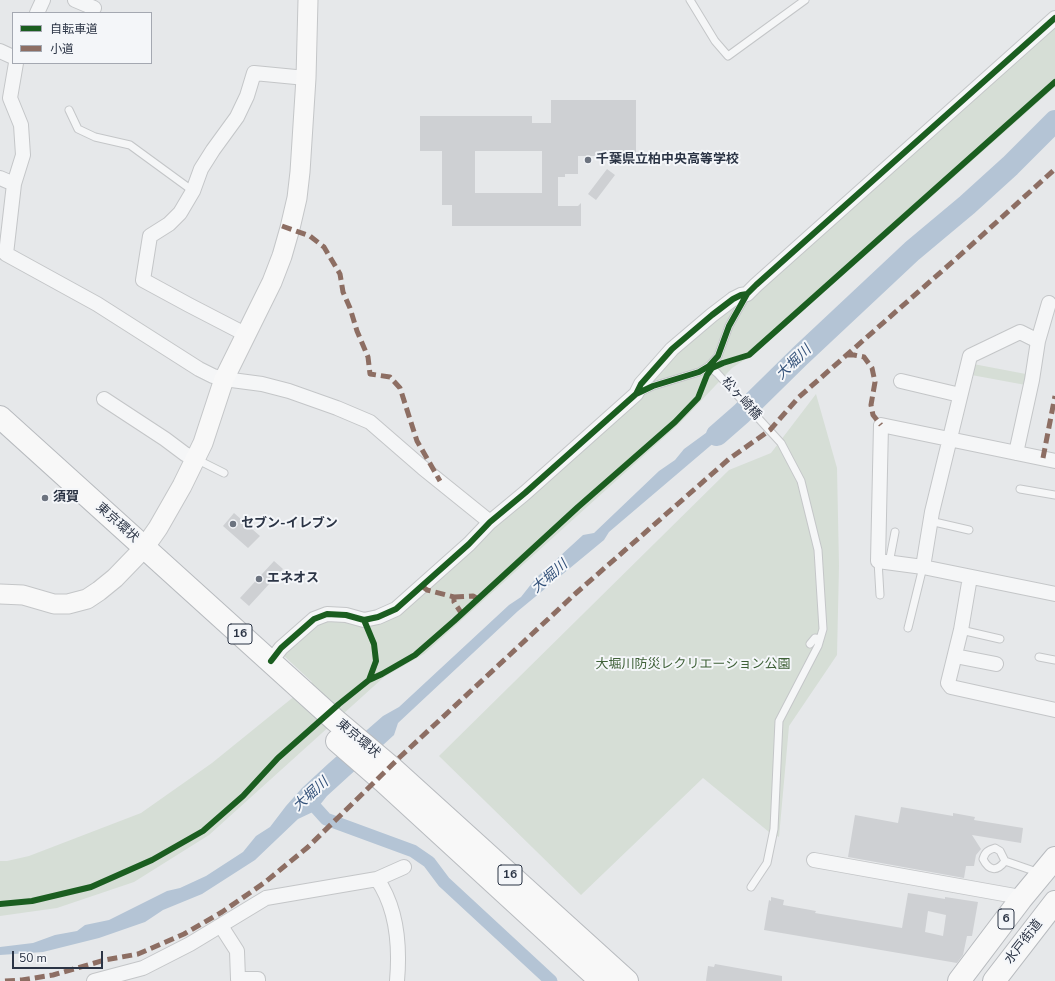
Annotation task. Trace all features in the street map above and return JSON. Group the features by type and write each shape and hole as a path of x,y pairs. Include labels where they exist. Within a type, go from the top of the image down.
{"highway":[{"name":"東京環状","path":"0,417 139,553 330,725 627,981"},
{"name":"東京環状","path":"0,438 271,661 330,725"},
{"name":"東京環状","path":"388,775 600,981"},
{"name":"6","path":"959,981 1021,900 1048,878 1055,858"},
{"name":"水戸街道","path":"977,981 1048,878"},
{"name":"水戸街道","path":"994,981 1055,902"},
{"path":"1009,981 1055,921"}],"street":[{"path":"37,12 43,0"},
{"path":"75,0 94,8"},
{"path":"0,594 23,595 54,604 68,604 87,599 99,592 139,553 167,514 196,459 203,443 224,378 261,307 272,282 284,250 296,207 300,172 306,78 308,0"},
{"path":"271,661 282,648 314,619 327,614 346,615 364,620 378,617 396,609 469,544 490,522 525,493 636,394 641,384 672,349 733,299 747,294 1013,54 1055,18"},
{"path":"0,51 12,57"},
{"path":"16,64 10,98 21,125 23,155 14,184 6,254 97,304 199,369 213,376 262,384 290,391 370,422 423,468 490,522"},
{"path":"246,334 143,280 150,236 169,224 180,213 193,191 212,150 237,117 247,96 254,73 306,78"},
{"path":"0,178 14,184"},
{"path":"1016,453 1032,380 1038,341 1049,303"},
{"path":"923,567 930,521 970,356 1020,332 1038,341"},
{"path":"901,381 960,395"},
{"path":"104,399 185,454 196,459"},
{"path":"1055,461 881,425 883,562 923,567 1055,594"},
{"path":"970,577 961,630 948,683 951,687 1055,710"},
{"path":"954,656 996,664"},
{"path":"814,860 1015,896 1021,900"},
{"path":"103,980 143,968 190,944 266,898 377,879 404,867"},
{"path":"377,879 386,892 394,919 398,964 397,981"},
{"path":"221,926 237,952 238,979 258,979 258,981"}],"lane":[{"path":"690,0 715,41 728,56 805,0"},
{"path":"69,110 78,128 95,137 130,145 193,191"},
{"path":"636,394 653,386 699,372 709,366 718,356 729,326 747,294"},
{"name":"松ヶ崎橋","path":"709,366 781,443 802,481 818,550 822,629 818,646 779,721 774,829 767,863 752,887"},
{"path":"196,459 224,473"},
{"path":"1020,489 1055,495"},
{"path":"930,521 969,530"},
{"path":"880,595 883,562 895,532"},
{"path":"908,628 923,567"},
{"path":"961,630 1000,639"},
{"path":"810,644 815,638 820,639"},
{"path":"1039,657 1055,660"},
{"path":"1005,861 1034,871 1048,878"}],"green space":[{"path":"1055,24 1055,87 758,351 732,368 680,423 424,654 384,677 209,835 134,882 57,908 0,916 0,861 29,856 141,813 212,763 312,682 283,655 317,623 333,618 372,623 671,356"},
{"path":"968,363 1031,375 1031,386 966,374"},
{"name":"大堀川防災レクリエーション公園","path":"816,394 837,468 839,566 837,655 789,726 779,837 769,832 703,778 581,895 439,756 729,470 771,453"}],"water":[{"path":"736,411 743,418 609,532 604,540 518,611 398,723 394,735 327,796 315,811 298,819 255,860 202,894 163,910 145,922 99,938 43,952 0,955 0,947 33,943 55,935 77,931 85,925 109,920 167,891 180,888 206,876 243,852 256,836 270,827 302,788 383,716 399,707 509,605 521,597 536,578 583,535 594,533 659,471 675,460 684,449"}],"building":[{"path":"551,100 636,100 636,156 578,156 578,174 565,174 565,177 558,177 558,206 578,206 581,203 581,226 452,226 452,205 442,205 442,151 420,151 420,116 532,116 532,123 551,123","holes":["475,151 542,151 542,193 475,193"]},
{"path":"607,169 615,175 596,200 588,194"},
{"path":"234,513 260,536 248,548 223,526"},
{"path":"274,561 283,569 249,606 240,598"},
{"path":"901,807 953,816 953,813 975,817 974,820 1023,828 1021,843 972,835 981,849 976,855 974,866 966,866 964,878 848,857 855,815 898,823"},
{"path":"908,893 945,899 945,897 978,902 972,936 967,936 963,955 957,963 764,930 769,900 771,901 771,897 784,900 783,905 816,911 815,913 902,928","holes":["928,911 946,915 943,936 925,932"]},
{"path":"715,964 782,976 782,981 706,981 708,966 714,967"}],"waterway":[{"name":"大堀川","path":"717,435 912,251 967,205 1010,166 1055,121"},
{"path":"308,799 326,819 413,851 429,862 444,882 551,981"}],"marked path":[{"path":"5,981 53,975 105,960 138,954 184,934 222,912 264,883 308,847 400,757 575,594 729,459 770,430 799,397 967,249 1055,169"},
{"path":"282,226 310,236 324,247 340,274 343,292 368,357 370,374 390,377 400,388 417,441 440,481"},
{"path":"847,355 864,357 872,368 875,382 871,405 873,415 881,425"},
{"path":"1043,458 1055,396"},
{"path":"422,586 427,590 454,597 454,602 462,614"},
{"path":"454,597 473,596 478,599"}],"cycle path":[{"path":"271,661 281,648 314,619 327,614 346,615 364,620 378,617 396,609 469,544 490,522 525,493 636,394 641,384 672,349 733,299 747,294 1055,18"},
{"path":"0,904 32,901 91,887 152,860 203,831 243,796 278,758 339,704 369,680 415,655 578,507 675,422 698,398 707,375 712,368 749,355 1055,82"},
{"path":"636,394 653,386 699,372 709,366 718,356 729,326 747,294"},
{"path":"364,620 374,644 376,661 369,680"}],"place":[{"name":"千葉県立柏中央高等学校","path":"588,160"},
{"name":"須賀","path":"45,498"},
{"name":"セブン-イレブン","path":"233,524"},
{"name":"エネオス","path":"259,579"}]}
